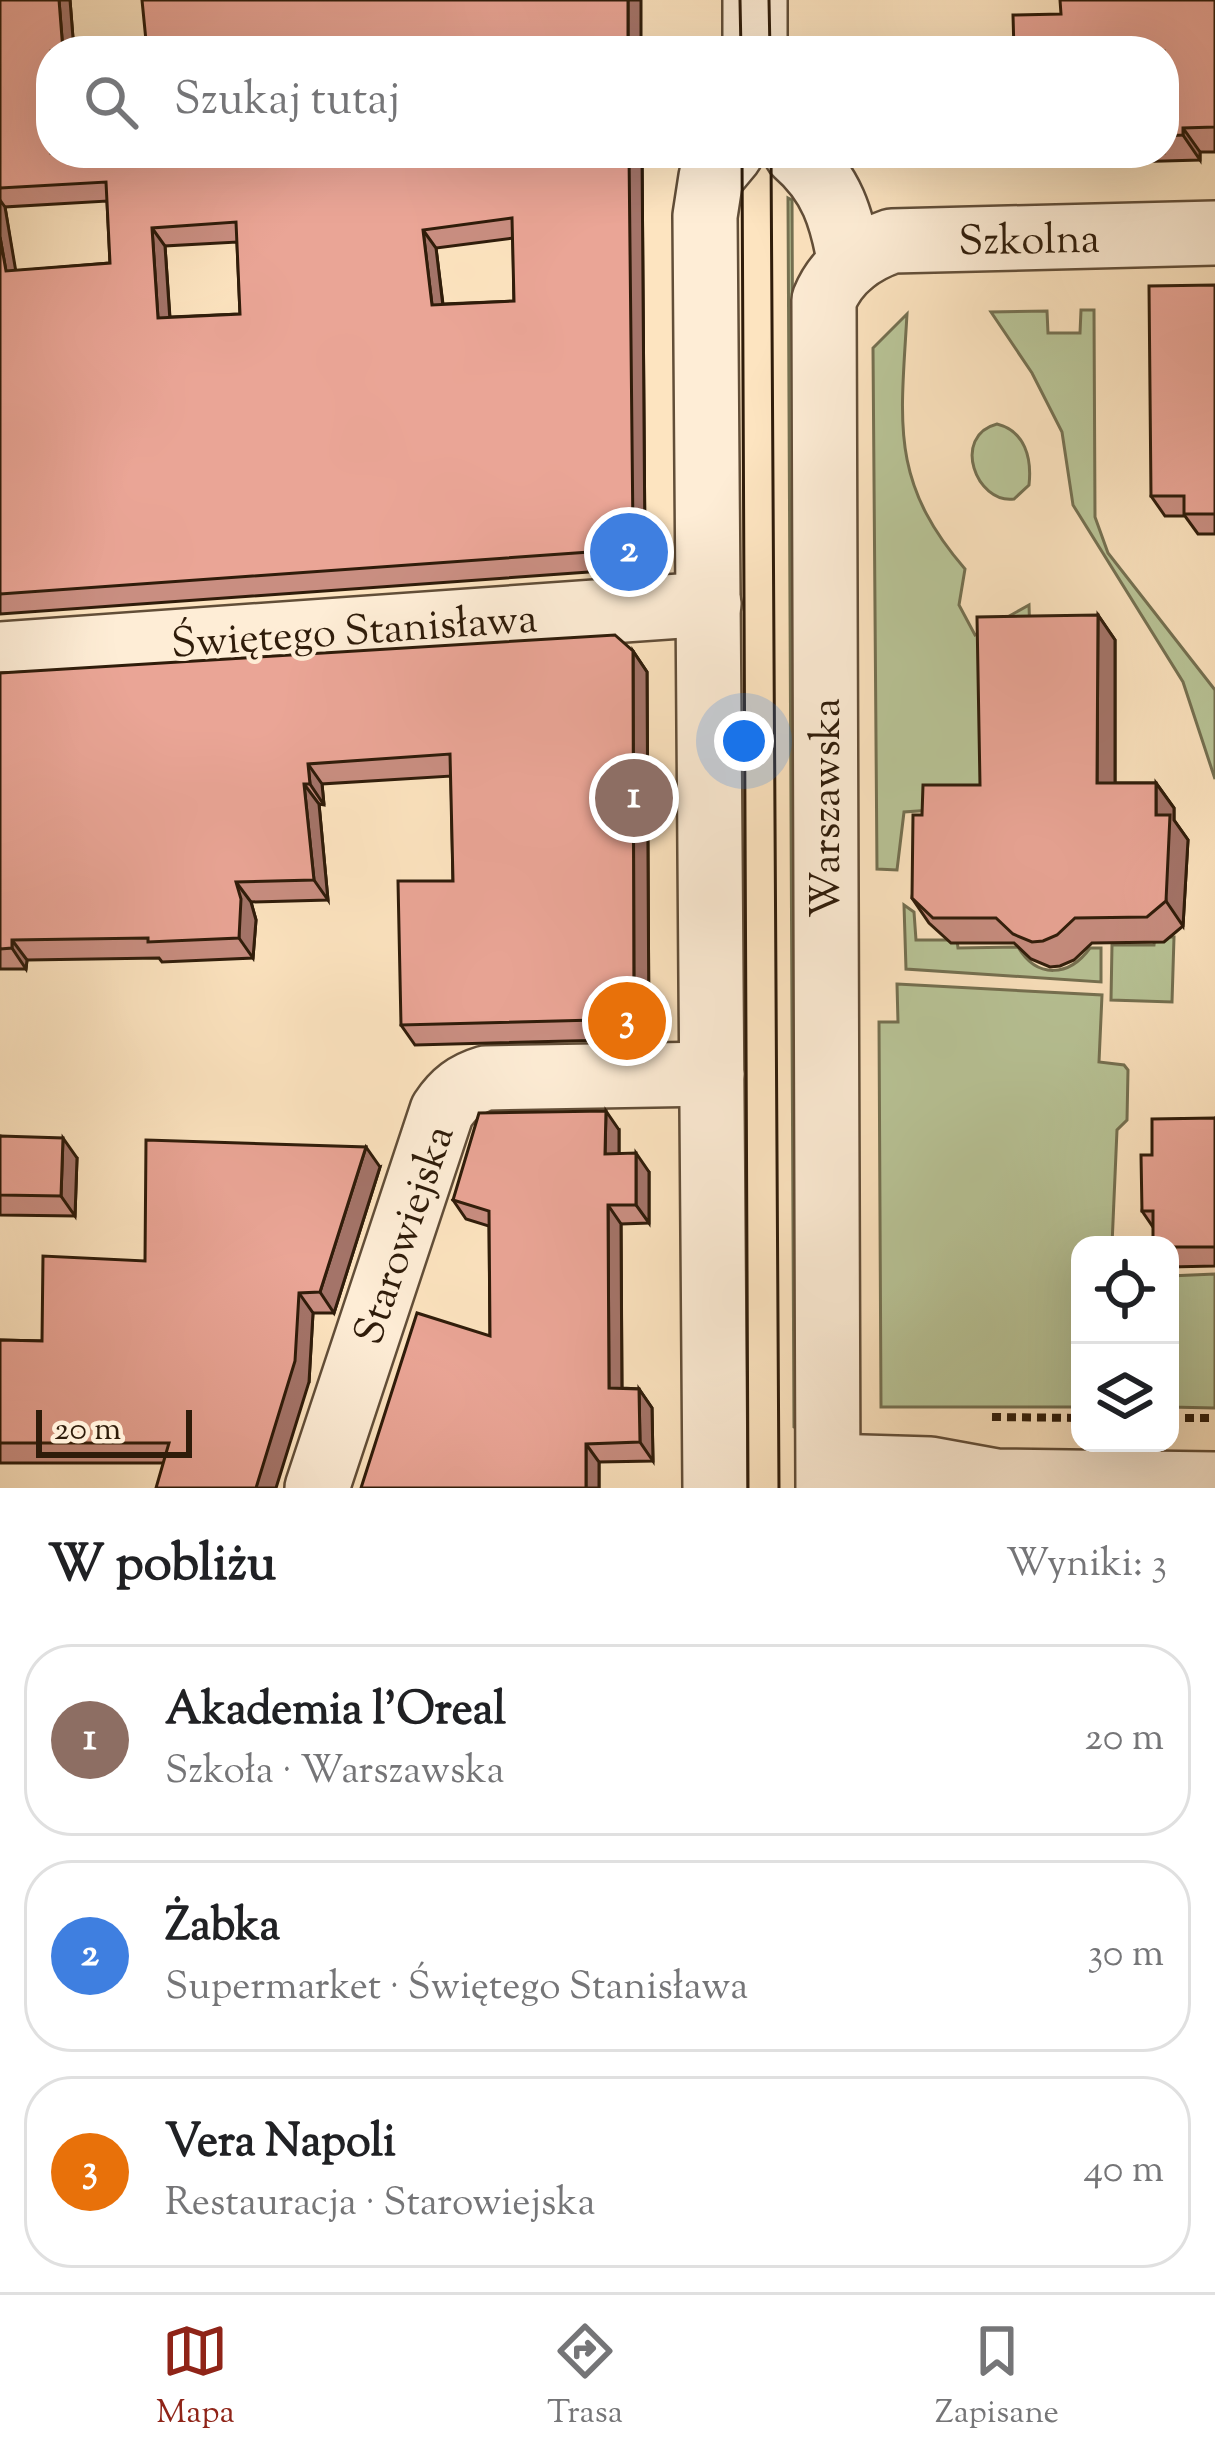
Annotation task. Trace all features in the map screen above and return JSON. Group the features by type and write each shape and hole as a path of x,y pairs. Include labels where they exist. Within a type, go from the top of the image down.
{"street":[{"path":"755,0 755,36"},
{"path":"715,1488 705,197 718,168"},
{"path":"810,168 828,187 844,227 850,264"},
{"name":"Szkolna","path":"850,264 892,242 1215,233"},
{"name":"Warszawska","path":"828,1477 822,313 829,287 850,264"},
{"name":"Świętego Stanisława","path":"0,654 709,604"},
{"name":"Starowiejska","path":"317,1488 442,1111 451,1098 486,1078 712,1074"},
{"path":"828,1477 930,1469 996,1480 1215,1484"}],"path":[{"path":"974,1418 1071,1418"},
{"path":"1179,1418 1215,1418"}],"green space":[{"path":"788,198 792,200 797,1429 794,1427"},
{"path":"1081,310 1094,310 1095,517 1108,553 1215,690 1215,779 1183,682 1073,505 1062,432 1032,373 991,312 1047,311 1048,333 1080,333"},
{"path":"907,314 905,449 923,507 965,569 959,605 975,635 1029,605 1030,637 992,806 904,812 897,870 877,869 873,348"},
{"path":"997,424 1020,439 1028,456 1029,485 1014,499 989,491 974,468 975,441"},
{"path":"904,905 914,912 916,940 957,940 958,948 1018,947 1044,969 1063,969 1090,948 1101,948 1101,982 906,969"},
{"path":"1155,937 1174,937 1172,1002 1111,1000 1112,945 1154,945"},
{"path":"897,984 1102,995 1099,1062 1124,1065 1128,1070 1127,1120 1117,1130 1112,1236 1071,1236 1071,1407 881,1407 879,1022 898,1022"},
{"path":"1215,1274 1215,1408 1179,1407 1179,1276"}],"building":[{"path":"0,0 59,0 62,36 36,36 36,168 629,168 633,533 618,550 0,594 0,237 6,271 110,263 106,182 0,188","holes":["512,218 514,301 432,305 423,230","236,222 240,314 158,318 152,228"]},
{"path":"142,0 628,0 628,36 146,36"},
{"path":"1060,0 1215,0 1215,127 1183,128 1179,135 1179,36 1014,36 1013,15 1061,14"},
{"path":"1215,285 1215,514 1184,514 1184,496 1151,496 1149,286"},
{"path":"1098,615 1097,783 1156,783 1156,815 1170,815 1166,901 1147,917 1075,918 1057,935 1032,942 1013,934 996,918 933,918 912,898 913,815 922,815 923,785 980,785 977,617"},
{"path":"615,635 633,651 634,1019 401,1025 398,881 453,881 450,754 308,764 310,784 304,784 314,880 236,882 241,899 239,938 12,940 12,948 0,949 0,673"},
{"path":"606,1111 605,1154 636,1153 636,1205 608,1205 609,1388 639,1389 640,1442 586,1444 586,1488 361,1488 417,1313 490,1336 489,1211 453,1200 479,1113"},
{"path":"1215,1118 1215,1247 1179,1247 1179,1236 1153,1236 1153,1211 1142,1211 1141,1155 1152,1155 1152,1119"},
{"path":"0,1136 63,1138 61,1196 0,1195"},
{"path":"146,1140 366,1147 320,1292 299,1293 295,1361 256,1488 156,1488 169,1443 0,1443 0,1340 42,1341 43,1256 145,1261"}],"tram line":[{"path":"740,0 741,36"},
{"path":"769,0 770,36"},
{"path":"742,168 748,1488"},
{"path":"771,168 779,1488"}],"place":[{"name":"Żabka","path":"629,552"},
{"name":"Akademia l'Oreal","path":"634,798"},
{"name":"Vera Napoli","path":"627,1021"}]}
